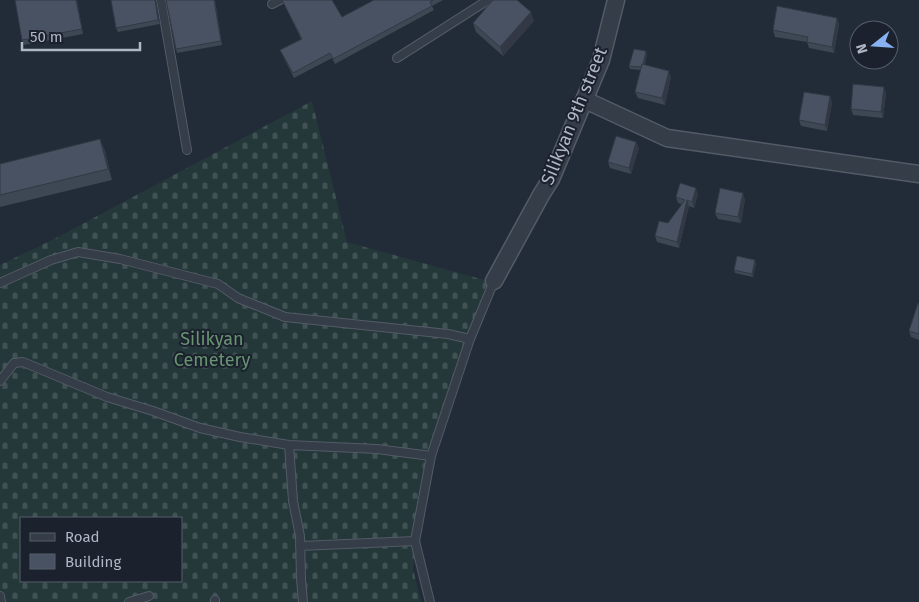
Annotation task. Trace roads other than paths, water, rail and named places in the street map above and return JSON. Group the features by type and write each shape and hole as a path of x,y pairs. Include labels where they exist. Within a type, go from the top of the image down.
{"street":[{"name":"Silikyan 9th street","path":"494,281 541,195 552,179 600,60 616,0"},
{"path":"585,100 666,138 919,174"}],"lane":[{"path":"161,0 187,150"},
{"path":"272,4 280,0"},
{"path":"397,58 488,0"},
{"path":"0,283 51,260 78,252 120,259 218,284 238,298 285,317 470,338"},
{"path":"430,602 415,541 431,456 470,338 494,281"},
{"path":"0,381 14,363 23,362 107,397 154,411 200,428 290,445 377,449 431,456"},
{"path":"290,445 293,501 300,536 303,602"},
{"path":"300,546 415,541"},
{"path":"0,596 1,602"},
{"path":"129,602 149,596"}],"park label":[{"name":"Silikyan Cemetery","path":"212,349"}]}
